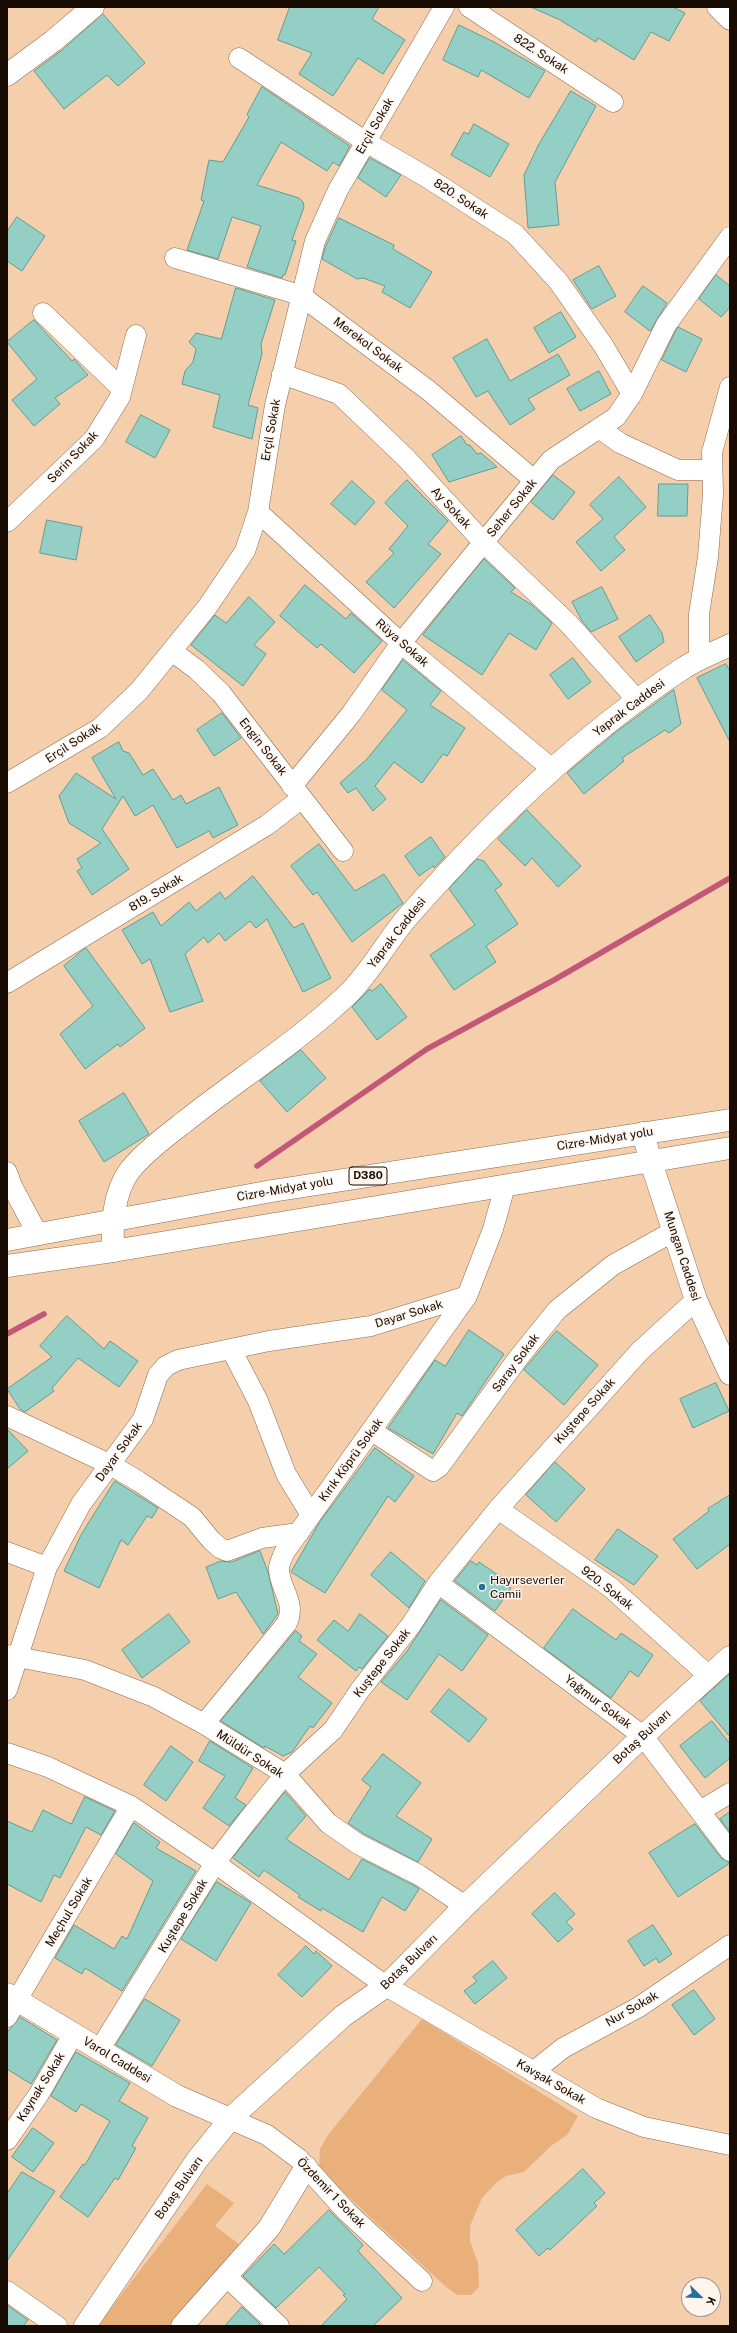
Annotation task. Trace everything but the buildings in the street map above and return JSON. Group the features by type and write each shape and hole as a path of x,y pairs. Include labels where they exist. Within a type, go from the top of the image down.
{"main road":[{"path":"7,75 93,7"},
{"name":"Yaprak Caddesi","path":"113,1252 112,1222 117,1199 129,1172 149,1151 204,1106 309,1029 350,992 422,901 499,819 551,768 684,667 730,645"},
{"name":"Cizre-Midyat yolu","path":"7,1240 112,1222 272,1190 730,1120"},
{"name":"Mungan Caddesi","path":"644,1133 650,1162 696,1300 730,1374"},
{"path":"7,1266 113,1252 730,1148"},
{"name":"Botaş Bulvarı","path":"85,2326 197,2160 230,2119 343,2016 386,1986 465,1906 643,1736 730,1657"},
{"name":"Varol Caddesi","path":"11,2004 74,2034 177,2096 230,2119"},
{"path":"182,2326 269,2228 306,2167"}],"street":[{"name":"Erçil Sokak","path":"7,783 100,728 139,692 173,652 208,606 245,552 258,512 282,374 300,295 315,241 338,190 444,7"},
{"name":"822. Sokak","path":"469,7 613,102"},
{"path":"717,7 730,20"},
{"name":"820. Sokak","path":"239,58 366,142 428,178 515,234 558,281 603,345 632,394"},
{"name":"Seher Sokak","path":"297,792 401,643 551,460 616,417 632,394 666,325 726,248"},
{"name":"Merekol Sokak","path":"175,258 300,295 428,390 534,480"},
{"path":"43,313 122,389"},
{"name":"Serin Sokak","path":"7,522 94,439 120,397 136,335"},
{"name":"Ay Sokak","path":"282,374 339,394 406,458 484,543 568,623 638,701"},
{"path":"699,660 699,614 708,557 712,452 730,387"},
{"path":"599,428 620,443 678,470 712,470"},
{"name":"Rüya Sokak","path":"258,512 401,643 551,768"},
{"name":"Engin Sokak","path":"173,652 196,669 221,693 342,852"},
{"name":"819. Sokak","path":"7,983 267,825 297,792"},
{"path":"7,1172 12,1186 38,1235"},
{"name":"Kırık Köprü Sokak","path":"204,1724 287,1623 291,1615 289,1602 279,1568 284,1553 467,1296 493,1229 505,1186"},
{"name":"Saray Sokak","path":"372,1431 433,1471 439,1468 519,1357 557,1310 613,1265 674,1231"},
{"name":"Dayar Sokak","path":"7,1690 12,1657 47,1567 81,1504 143,1419 158,1375 166,1366 178,1360 270,1341 371,1326 467,1296"},
{"name":"Kuştepe Sokak","path":"100,2049 215,1863 285,1774 333,1730 360,1690 411,1625 438,1583 498,1509 640,1351 696,1300"},
{"path":"231,1349 258,1401 286,1474 311,1515"},
{"path":"7,1416 109,1464 192,1517 211,1540 220,1548 227,1551 262,1538 299,1533"},
{"name":"920. Sokak","path":"498,1509 610,1587 709,1676"},
{"path":"7,1552 47,1567"},
{"name":"Yağmur Sokak","path":"438,1583 643,1736 730,1850"},
{"name":"Müldür Sokak","path":"12,1657 85,1670 154,1697 204,1724 285,1774 328,1824 358,1844 418,1876 465,1906"},
{"name":"Kavşak Sokak","path":"7,1753 48,1767 131,1806 215,1863 386,1986 596,2108 644,2127 730,2145"},
{"path":"700,1811 730,1793"},
{"name":"Meçhul Sokak","path":"11,2004 131,1806"},
{"name":"Nur Sokak","path":"534,2072 563,2048 639,2007 730,1945"},
{"name":"Kaynak Sokak","path":"7,2140 39,2094 74,2034"},
{"name":"Özdemir 1 Sokak","path":"230,2119 267,2135 306,2167 347,2212 422,2281"},
{"path":"226,2276 279,2326"},
{"path":"7,2291 56,2326"}],"shaded area":[{"path":"422,2019 578,2116 567,2135 551,2146 524,2172 506,2176 496,2183 482,2198 470,2226 470,2241 478,2263 479,2287 471,2295 457,2295 444,2285 319,2170 320,2149 328,2135"},
{"path":"207,2184 234,2203 215,2226 239,2244 170,2326 97,2326"}],"waterway":[{"path":"257,1166 427,1049 554,980 730,878"},
{"path":"7,1334 44,1314"}],"place":[{"name":"Hayırseverler Camii","path":"482,1587"}]}
